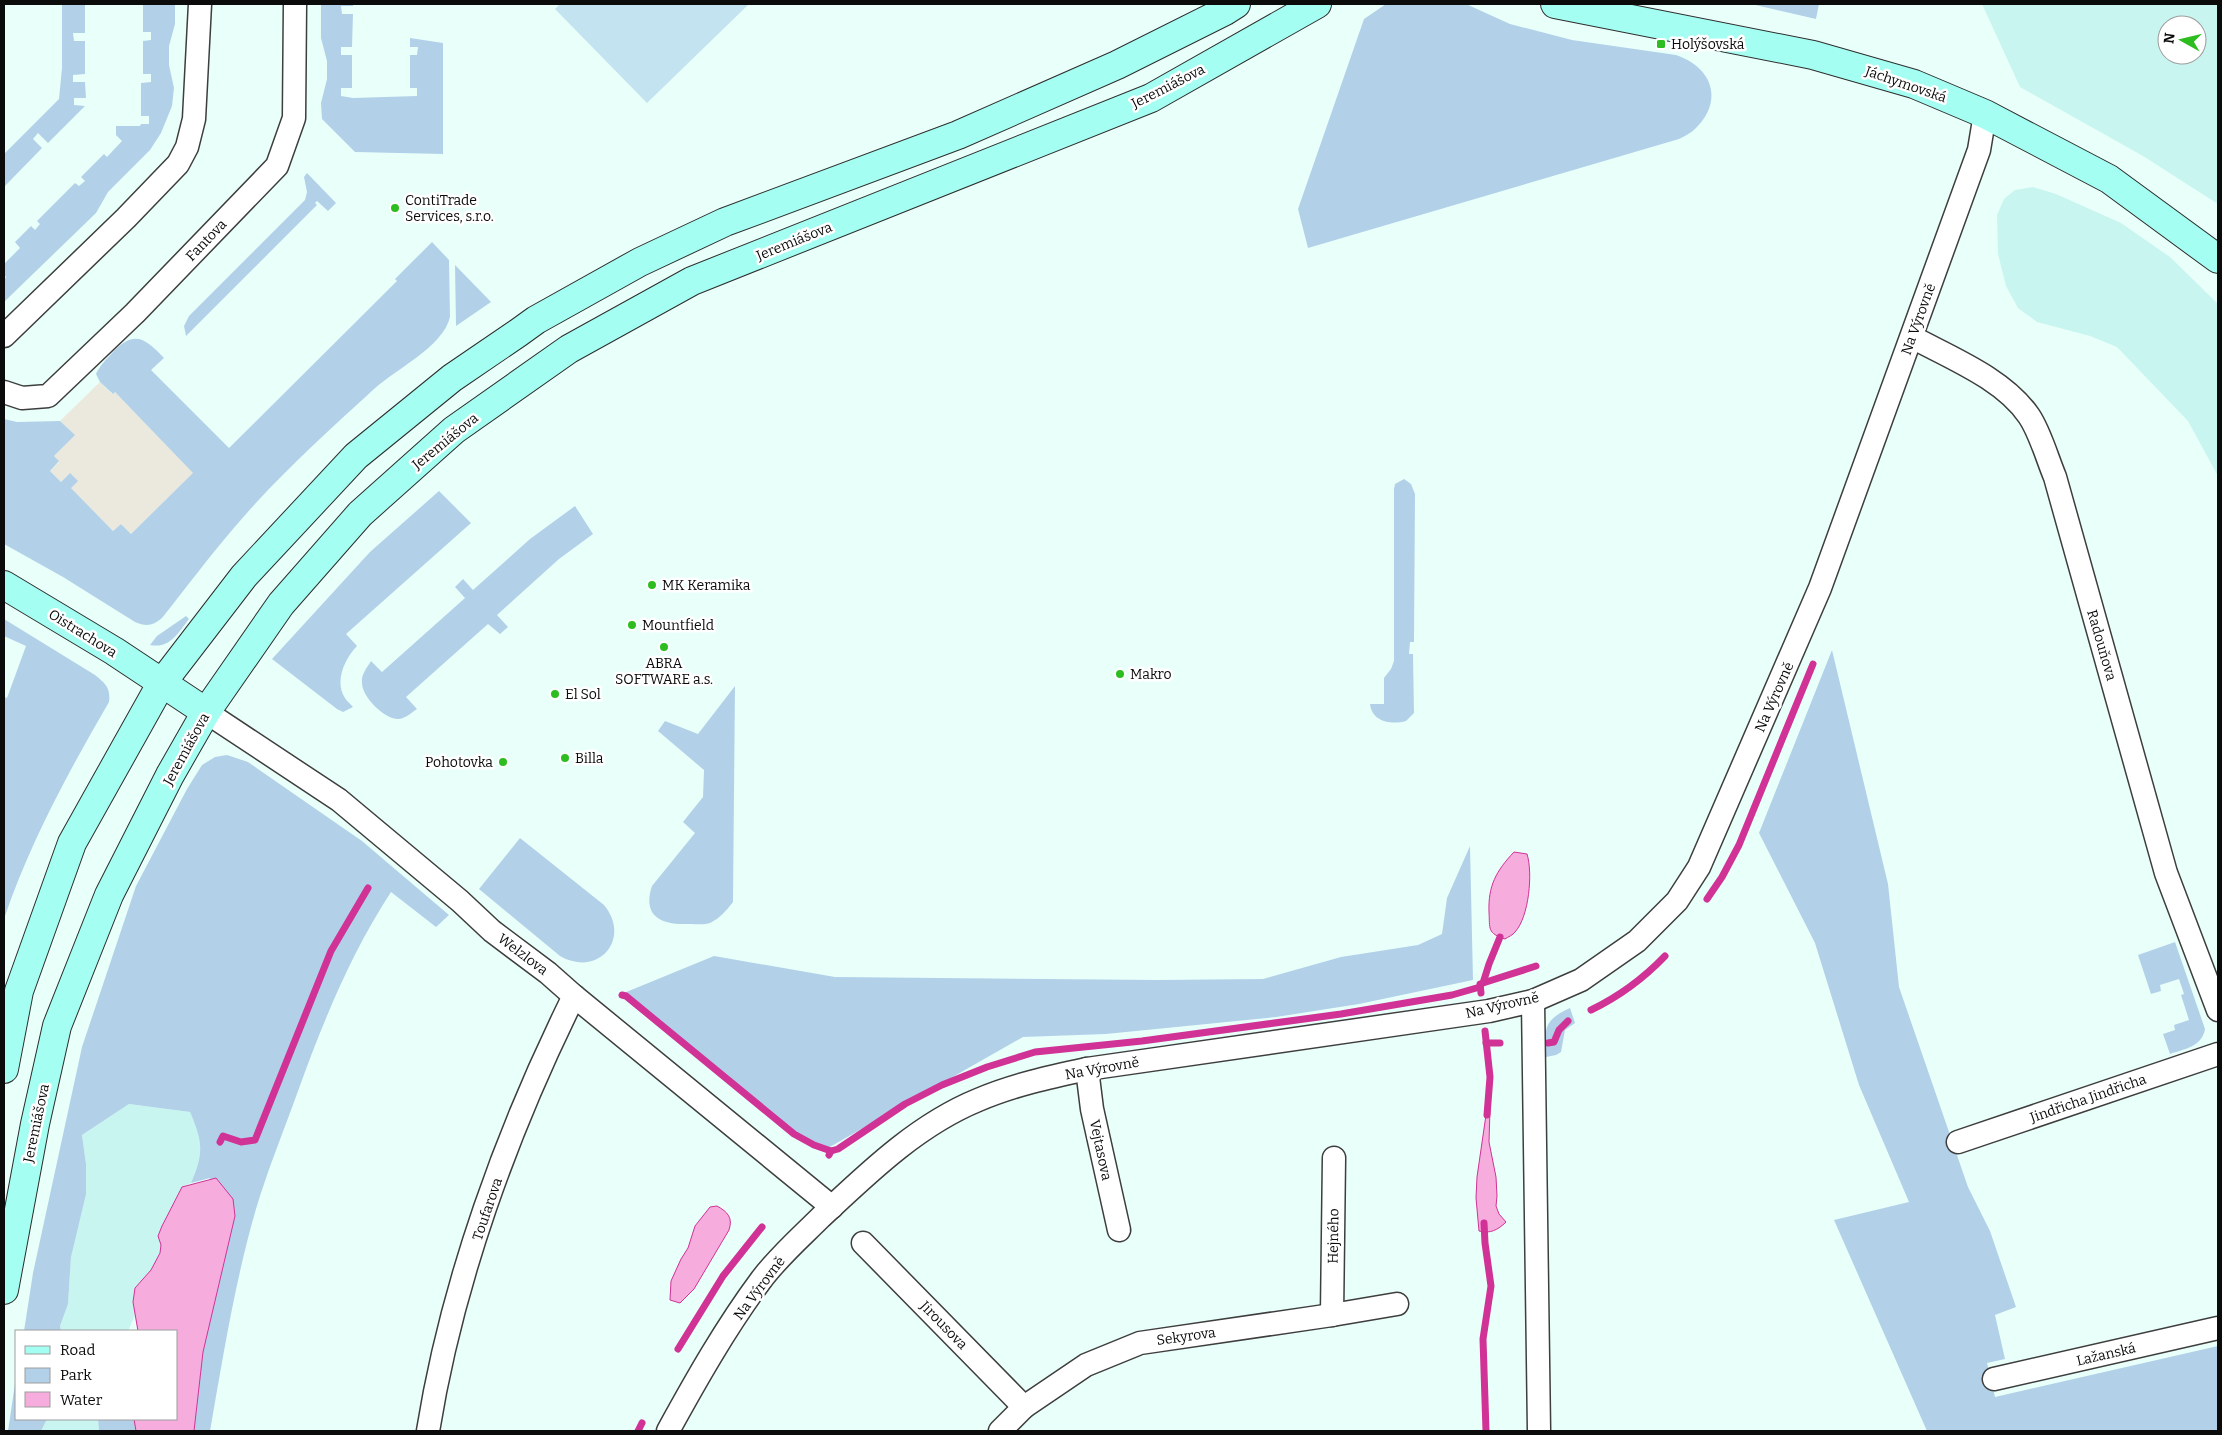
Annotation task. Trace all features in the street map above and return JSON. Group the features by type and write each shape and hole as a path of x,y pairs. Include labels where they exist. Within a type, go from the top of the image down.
{"main road":[{"path":"4,1068 19,991 72,843 161,684 244,576 356,456 452,378 536,320 640,262 725,222 958,135 1117,65 1236,4"},
{"name":"Jeremiášova","path":"4,1290 35,1124 58,1026 109,895 170,775 206,712 282,604 360,514 454,430 569,349 692,281 1151,98 1317,4"},
{"name":"Jáchymovská","path":"1555,4 1825,57 1914,84 1984,114 2109,179 2218,259"},
{"name":"Oistrachova","path":"4,585 114,651 161,684 206,712"}],"street":[{"path":"4,336 126,218 178,164 186,147 194,119 200,4"},
{"name":"Fantova","path":"4,392 22,398 48,396 135,313 277,166 294,118 295,4"},
{"name":"Na Výrovně","path":"668,1431 717,1347 762,1279 795,1242 887,1157 923,1130 977,1100 1028,1082 1087,1069 1489,1011 1534,1001 1581,980 1637,941 1677,902 1699,867 1820,588 1979,150 1984,114"},
{"name":"Radouňova","path":"1912,337 1963,364 2009,393 2030,417 2055,477 2166,873 2218,1010"},
{"name":"Welzlova","path":"206,712 339,800 460,901 492,931 548,973 832,1207"},
{"name":"Toufarova","path":"428,1431 449,1331 487,1208 531,1089 574,996"},
{"path":"1534,1001 1539,1431"},
{"name":"Jindřicha Jindřicha","path":"1958,1142 2218,1054"},
{"name":"Vejtasova","path":"1087,1069 1092,1109 1119,1230"},
{"name":"Hejného","path":"1332,1315 1334,1158"},
{"name":"Jirousova","path":"863,1243 1024,1407"},
{"name":"Sekyrova","path":"1000,1431 1024,1407 1086,1365 1140,1342 1396,1304"},
{"name":"Lažanská","path":"1994,1379 2218,1328"}],"shaded area":[{"path":"560,4 749,4 647,103 555,9"},
{"path":"1982,4 2218,4 2218,204 2143,156 2020,87"},
{"path":"2033,187 2056,194 2121,223 2170,257 2218,304 2218,476 2188,421 2117,347 2090,336 2037,322 2018,308 2006,286 1998,254 1997,215 2004,199 2015,190"},
{"path":"100,382 112,394 115,392 194,473 131,534 121,524 113,531 71,488 70,473 61,482 50,471 59,462 54,456 74,435 60,421"},
{"path":"129,1104 190,1112 200,1134 202,1151 199,1165 191,1183 182,1187 158,1236 161,1245 160,1253 151,1270 135,1288 133,1302 135,1315 128,1330 61,1330 60,1326 68,1304 71,1257 86,1164 82,1135"},
{"path":"46,1420 98,1420 99,1431 41,1431"}],"green space":[{"path":"62,4 85,4 85,33 73,33 74,41 85,41 85,74 73,75 73,82 85,82 86,98 74,98 74,105 85,106 48,143 38,133 33,139 42,148 4,187 4,154 59,99 62,68"},
{"path":"143,4 175,4 175,24 169,46 169,65 174,88 172,106 161,133 150,150 108,192 96,213 4,302 4,280 6,277 4,275 4,264 20,248 15,242 31,226 35,230 40,224 37,221 75,183 79,186 85,181 81,177 104,154 107,157 122,141 116,135 116,126 149,124 149,116 141,116 141,83 151,82 151,74 143,74 143,41 151,40 151,32 143,32"},
{"path":"321,4 353,4 353,6 341,6 342,14 353,14 352,47 341,47 341,55 352,55 352,88 341,88 341,96 353,98 417,96 417,88 410,88 410,55 417,55 418,47 410,47 410,38 443,43 443,154 355,152 322,119 321,103 327,79 327,61 321,38"},
{"path":"1386,4 1466,4 1510,24 1572,40 1676,55 1688,60 1706,76 1710,86 1710,106 1705,117 1696,128 1679,139 1308,248 1298,209 1364,19"},
{"path":"1751,4 1819,4 1816,19"},
{"path":"307,173 336,203 328,211 317,201 315,203 317,205 186,336 184,326 189,316 305,200 307,192 304,177"},
{"path":"432,242 449,260 450,317 446,328 429,348 383,381 284,474 249,510 159,621 149,625 135,622 63,577 4,544 4,419 17,422 60,421 75,435 54,456 59,461 50,471 61,482 70,473 78,481 71,488 113,531 121,524 131,534 193,473 115,392 113,394 100,382 96,374 101,365 120,345 133,339 139,339 151,346 164,358 151,370 229,448 397,281 395,279"},
{"path":"455,265 491,302 456,326"},
{"path":"1404,479 1411,484 1415,494 1414,642 1410,642 1409,654 1413,654 1414,713 1406,721 1394,723 1383,721 1374,715 1370,704 1384,704 1384,678 1394,661 1394,489 1395,484"},
{"path":"439,491 471,523 346,634 357,646 342,670 342,692 353,707 343,712 272,659 370,552"},
{"path":"575,506 593,534 559,559 497,615 508,627 500,634 488,624 406,697 417,709 406,716 399,719 393,718 375,707 366,695 362,683 363,674 371,661 382,672 465,598 455,587 463,579 473,590 530,539"},
{"path":"186,616 189,619 173,639 163,645 150,645 157,636"},
{"path":"4,619 95,675 106,686 109,693 109,702 51,808 14,890 4,919 4,697 7,698 26,646 4,636"},
{"path":"1832,650 1888,884 1899,987 1968,1187 1990,1231 2016,1307 1995,1315 2005,1359 1987,1363 1995,1397 2218,1346 2218,1431 1927,1431 1834,1220 1909,1202 1859,1085 1815,943 1759,833"},
{"path":"735,686 733,902 720,917 708,924 681,924 664,921 653,913 649,897 652,886 695,833 683,822 703,797 704,770 658,731 665,721 698,734"},
{"path":"227,755 248,762 362,841 449,915 436,927 391,892 363,939 317,1039 256,1209 236,1291 210,1431 194,1431 203,1352 210,1178 191,1183 198,1163 200,1148 190,1112 129,1104 82,1135 86,1164 86,1194 71,1257 68,1304 60,1326 61,1330 24,1330 33,1273 82,1047 136,886 187,789 202,765 215,757"},
{"path":"520,838 604,905 612,918 614,930 612,942 607,952 587,962 574,962 560,956 479,889"},
{"path":"1470,846 1473,980 1359,1004 1276,1017 1106,1034 1023,1037 828,1148 778,1125 724,1073 619,995 714,956 835,977 1263,979 1341,957 1418,945 1442,934 1447,898"},
{"path":"2175,942 2205,1029 2196,1044 2170,1054 2163,1034 2175,1030 2174,1025 2189,1020 2181,995 2184,994 2179,979 2160,985 2161,991 2151,994 2138,955"},
{"path":"1570,1008 1575,1023 1565,1030 1561,1052 1546,1057 1545,1039 1547,1027 1554,1017"},
{"path":"15,1384 15,1420 46,1420 41,1431 8,1431"},
{"path":"98,1420 134,1420 136,1431 99,1431"}],"water":[{"path":"1514,852 1527,854 1530,872 1529,894 1520,925 1514,933 1505,939 1495,935 1491,930 1489,903 1494,879"},
{"path":"1487,1108 1490,1109 1489,1142 1496,1177 1496,1206 1499,1214 1506,1222 1490,1232 1479,1231 1476,1198 1477,1177"},
{"path":"216,1178 233,1199 235,1216 203,1352 194,1431 136,1431 134,1420 178,1420 178,1330 138,1330 133,1302 135,1288 151,1270 160,1253 161,1245 158,1236 182,1187"},
{"path":"717,1206 729,1216 729,1230 694,1289 680,1303 670,1300 671,1281 688,1248 695,1226 710,1207"}],"waterway":[{"path":"1707,899 1722,877 1739,845 1813,664"},
{"path":"220,1142 223,1136 241,1142 255,1140 331,951 368,888"},
{"path":"1481,993 1480,984 1483,983 1500,937"},
{"path":"1591,1010 1631,986 1665,956"},
{"path":"1483,983 1536,966"},
{"path":"829,1155 831,1151 838,1149 905,1104 942,1085 987,1067 1035,1052 1142,1041 1341,1014 1452,995 1480,987"},
{"path":"622,995 626,996 794,1134 814,1145 831,1151"},
{"path":"1548,1043 1554,1042 1559,1030 1568,1021"},
{"path":"1485,1031 1490,1077 1487,1115"},
{"path":"1486,1043 1500,1043"},
{"path":"1484,1223 1491,1286 1483,1339 1486,1431"},
{"path":"678,1349 723,1276 762,1227"},
{"path":"638,1431 642,1423"}],"place":[{"name":"Holýšovská","path":"1661,44"},
{"name":"ContiTrade Services, s.r.o.","path":"395,208"},
{"name":"MK Keramika","path":"652,585"},
{"name":"Mountfield","path":"632,625"},
{"name":"ABRA SOFTWARE a.s.","path":"664,647"},
{"name":"Makro","path":"1120,674"},
{"name":"El Sol","path":"555,694"},
{"name":"Billa","path":"565,758"},
{"name":"Pohotovka","path":"503,762"}]}
